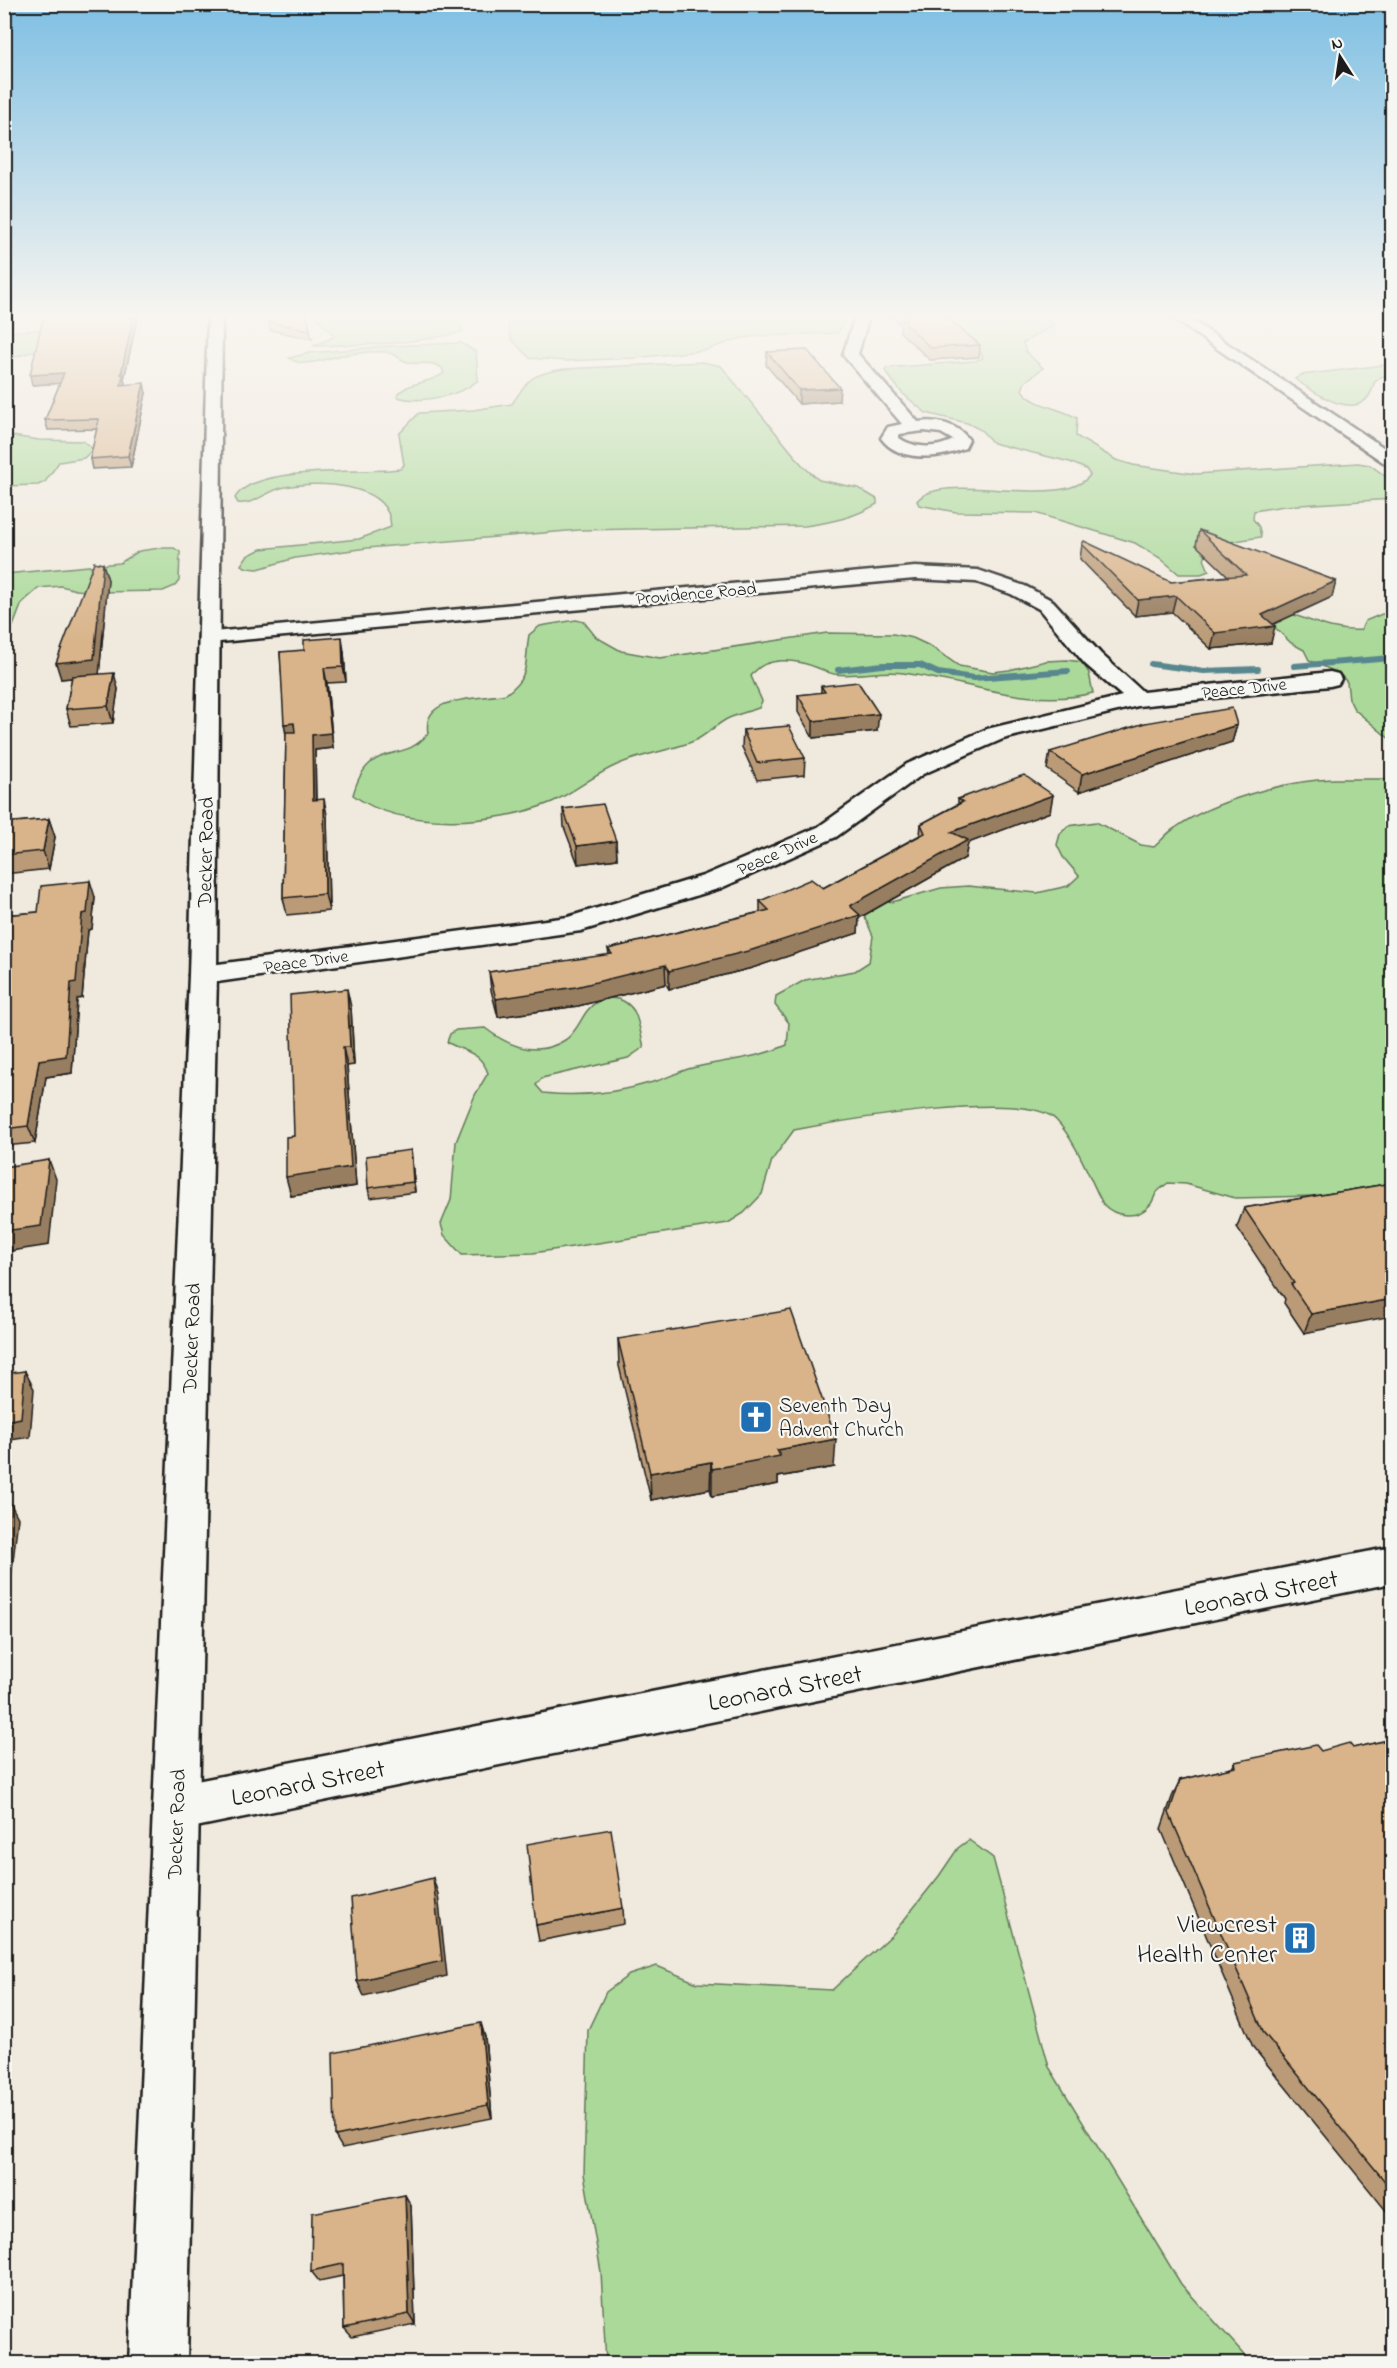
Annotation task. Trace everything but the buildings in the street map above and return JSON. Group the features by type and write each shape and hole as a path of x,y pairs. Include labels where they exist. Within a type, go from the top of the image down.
{"street":[{"name":"Decker Road","path":"158,2364 202,975 213,424"},
{"path":"1337,424 1392,460"},
{"name":"Providence Road","path":"209,637 915,573 978,576 1018,590 1046,605 1093,659 1138,699"},
{"name":"Peace Drive","path":"202,975 571,925 712,882 827,831 915,769 995,734 1138,699 1330,679"},
{"name":"Leonard Street","path":"176,1808 1392,1566"}],"green space":[{"path":"409,424 768,424 803,466 819,480 858,488 877,499 877,504 842,519 805,526 579,530 367,548 295,558 258,569 241,565 247,556 261,549 359,539 391,527 387,512 378,500 348,487 295,485 281,488 249,502 238,503 235,498 246,487 286,475 400,469 404,465 399,434"},
{"path":"968,424 1077,424 1076,436 1116,460 1133,465 1196,474 1358,463 1370,465 1392,481 1392,499 1284,506 1254,511 1253,519 1259,527 1261,537 1223,543 1208,549 1204,559 1209,571 1201,574 1179,574 1160,558 1135,543 1035,513 956,512 919,505 917,501 930,492 975,488 1055,490 1076,485 1090,475 1086,469 1070,462 993,443 981,430"},
{"path":"5,435 39,440 83,441 93,449 84,458 59,462 45,482 38,485 5,486"},
{"path":"174,548 180,552 179,581 175,586 163,591 97,592 61,586 39,588 22,603 5,647 5,574 120,563 139,551"},
{"path":"1282,611 1330,627 1350,630 1361,630 1365,621 1382,614 1392,614 1392,741 1354,709 1349,699 1347,682 1340,674 1309,660 1304,650 1291,643 1265,618"},
{"path":"576,620 584,622 596,637 621,651 660,658 827,633 893,634 913,638 930,646 959,666 993,672 1046,661 1082,662 1089,673 1093,693 1045,698 1021,696 903,673 834,674 800,662 773,662 757,669 751,676 762,701 759,708 729,718 694,741 614,766 552,802 530,810 478,819 450,821 423,819 397,815 373,807 353,795 368,765 377,758 408,749 428,733 428,720 433,711 454,701 506,694 514,687 520,681 525,668 529,635 540,626"},
{"path":"1334,779 1392,779 1392,1194 1235,1198 1186,1184 1168,1183 1157,1192 1145,1210 1133,1215 1120,1214 1103,1204 1076,1149 1056,1120 1038,1111 1009,1107 972,1107 889,1114 794,1130 772,1160 762,1194 744,1213 728,1223 533,1253 462,1255 444,1235 441,1224 451,1200 456,1142 475,1095 488,1073 477,1056 447,1042 450,1034 456,1030 485,1028 503,1040 523,1048 544,1048 569,1037 587,1011 598,1002 610,998 629,1005 637,1019 644,1047 628,1058 542,1078 536,1085 543,1093 585,1094 626,1089 657,1081 688,1069 762,1054 787,1045 789,1023 775,1005 776,996 805,980 855,971 869,962 873,936 863,913 881,901 892,902 941,888 968,886 1037,893 1068,886 1079,876 1063,857 1057,845 1060,834 1068,826 1096,822 1141,845 1154,847 1172,830 1191,818 1230,801 1295,783"},
{"path":"969,1840 993,1858 1049,2067 1181,2284 1252,2363 606,2363 601,2272 584,2174 588,2030 606,1992 629,1975 657,1966 697,1983 832,1990 892,1935 958,1848"}],"waterway":[{"path":"1294,666 1392,658"},
{"path":"1151,664 1204,671 1258,669"},
{"path":"838,670 883,665 920,665 938,673 974,678 1068,671"}],"place":[{"name":"Seventh Day Advent Church","path":"756,1417"},
{"name":"Viewcrest Health Center","path":"1300,1938"}]}
